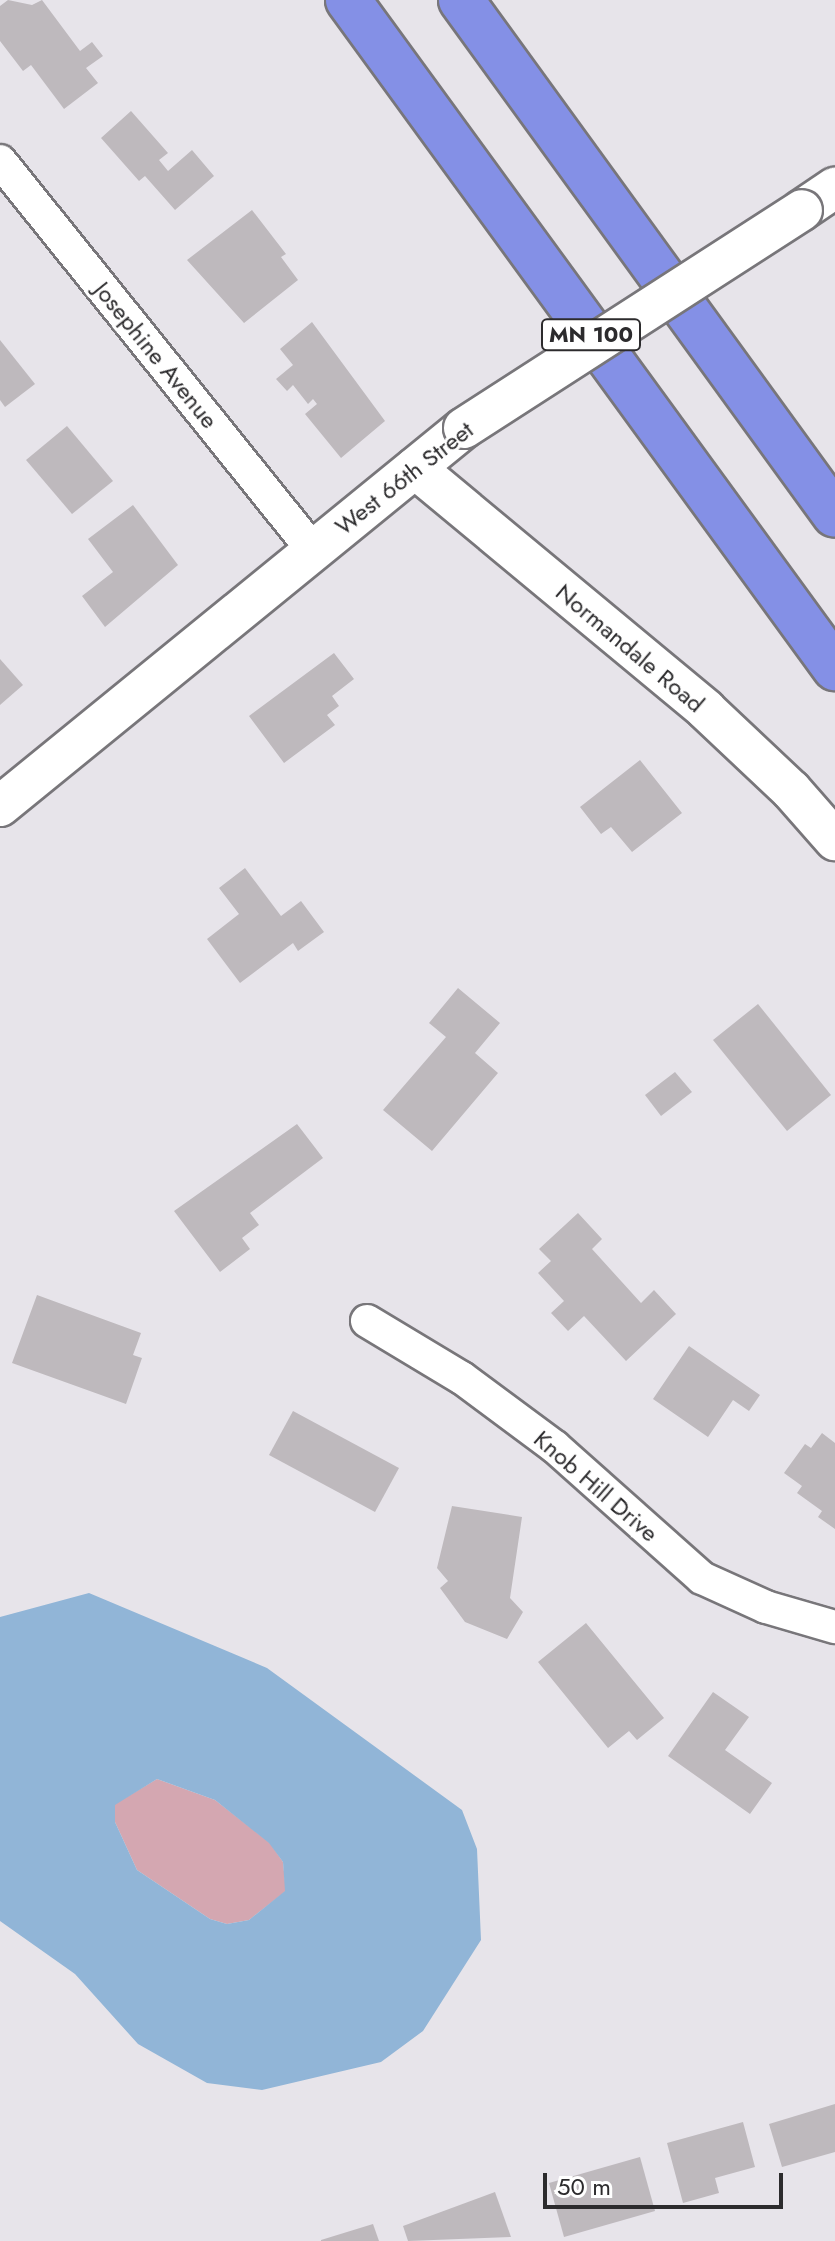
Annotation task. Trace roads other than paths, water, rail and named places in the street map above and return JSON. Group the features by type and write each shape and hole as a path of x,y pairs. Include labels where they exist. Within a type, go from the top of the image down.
{"highway":[{"name":"MN 100","path":"348,0 835,668"},
{"path":"461,0 835,515"}],"street":[{"name":"Josephine Avenue","path":"0,161 313,550"},
{"name":"West 66th Street","path":"0,806 464,428 819,199"},
{"name":"Normandale Road","path":"415,468 706,710 791,790 835,840"},
{"name":"Knob Hill Drive","path":"367,1321 462,1378 555,1447 702,1578 766,1607 835,1627"}],"water":[{"path":"89,1593 267,1668 462,1810 477,1849 481,1940 423,2031 381,2062 262,2090 207,2083 138,2044 75,1974 0,1921 0,1617","holes":["157,1779 215,1800 269,1843 283,1862 285,1891 249,1920 227,1924 210,1919 137,1870 115,1822 115,1805"]}]}
